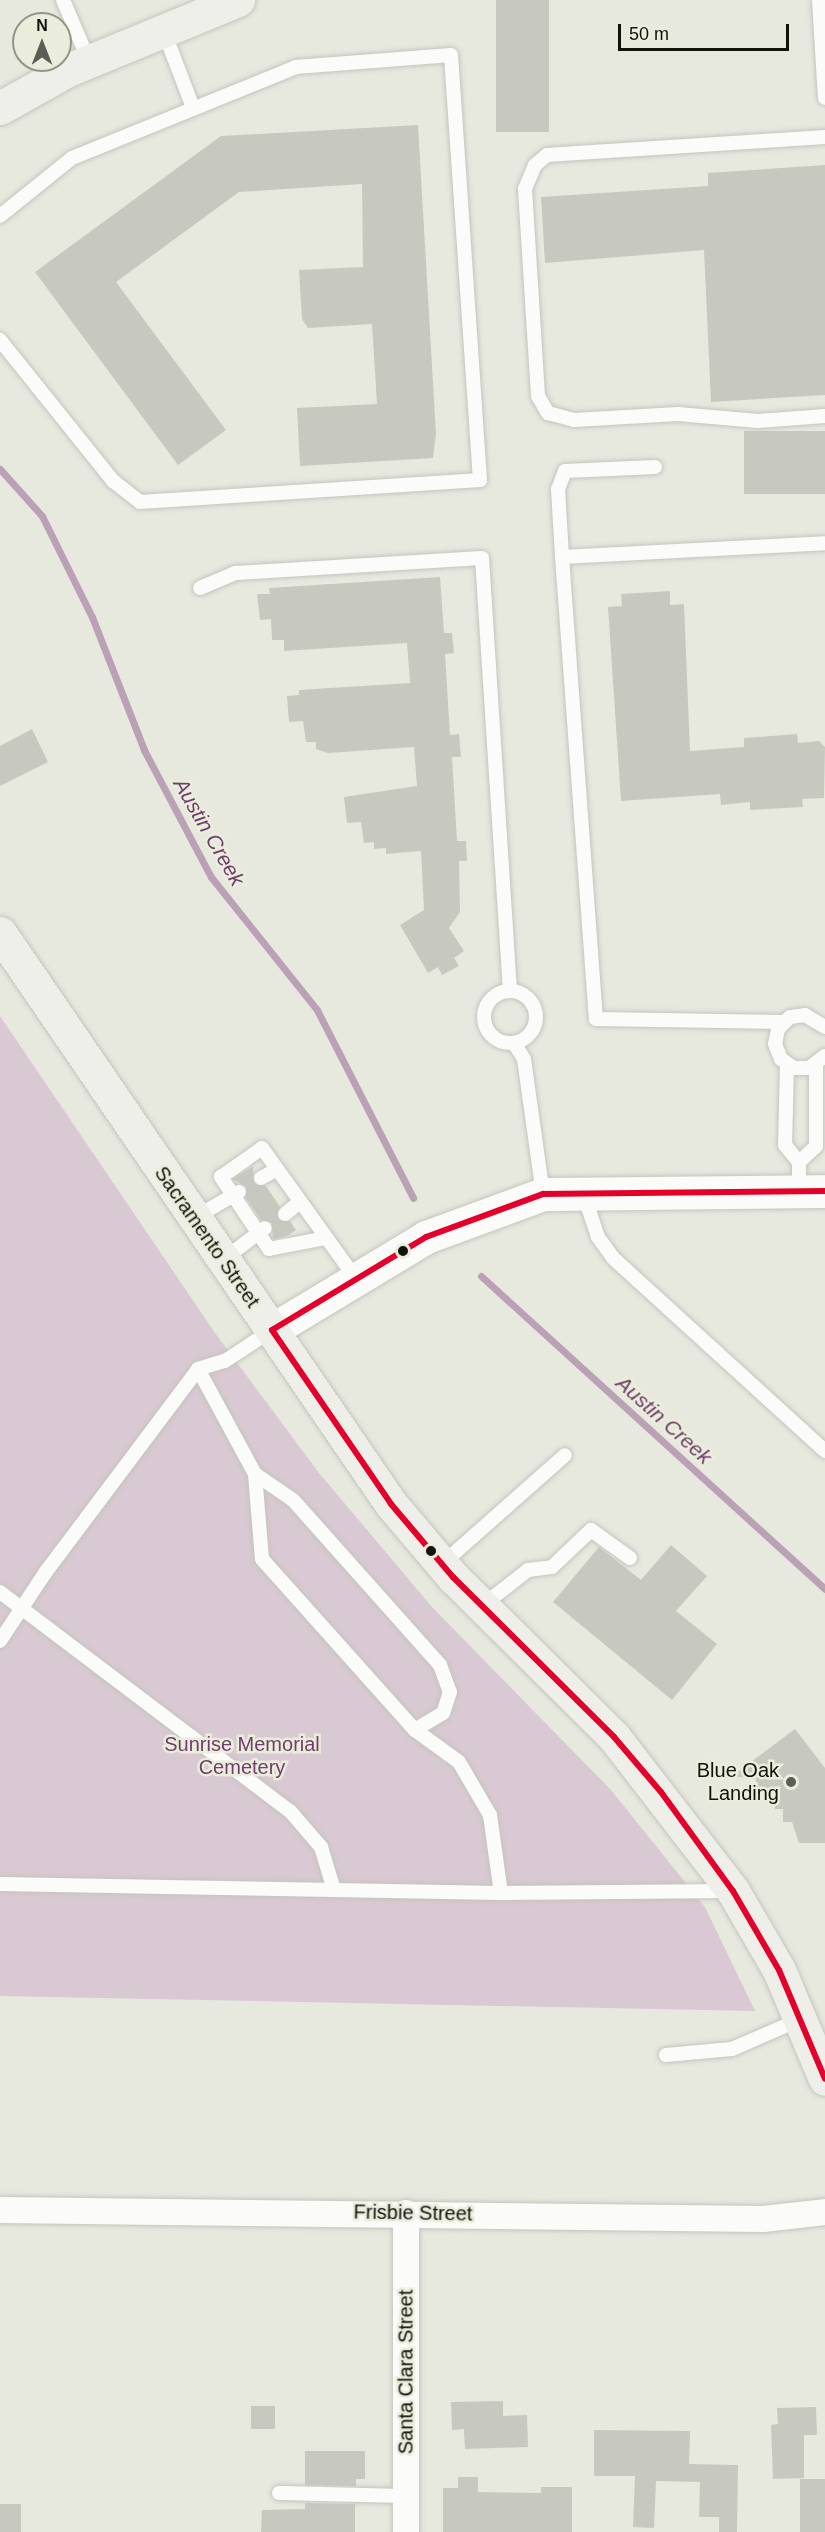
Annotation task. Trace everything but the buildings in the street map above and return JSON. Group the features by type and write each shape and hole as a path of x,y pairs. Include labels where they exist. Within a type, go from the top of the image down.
{"main road":[{"path":"0,108 181,15 238,0"},
{"name":"Sacramento Street","path":"0,933 391,1504 442,1564 482,1606 614,1737 733,1891 802,2019 825,2079"}],"street":[{"path":"272,1330 426,1237 543,1194 583,1190 808,1181"},
{"name":"Frisbie Street","path":"0,2210 406,2212 763,2219 825,2212"},
{"name":"Santa Clara Street","path":"406,2212 406,2532"}],"lane":[{"path":"63,0 89,61"},
{"path":"819,0 825,98"},
{"path":"181,15 192,105"},
{"path":"0,216 72,158 192,105 296,67 452,55 480,480 140,502 113,481 0,340"},
{"path":"825,137 556,154 535,165 525,189 538,396 548,413 574,420 678,414 737,420 825,416"},
{"path":"655,467 565,471 558,489 596,1019 783,1022 805,1014 823,1023"},
{"path":"562,557 825,543"},
{"path":"200,588 236,573 482,558 510,991"},
{"path":"514,1043 535,1029 536,1012 528,997 510,991 490,1001 484,1018 490,1034 514,1043 524,1059 543,1194"},
{"path":"783,1022 775,1044 787,1065 785,1145 808,1181"},
{"path":"787,1065 801,1069 821,1060 816,1146 808,1181"},
{"path":"326,1238 268,1250 262,1231 237,1193 221,1177 262,1149 356,1279"},
{"path":"261,1178 277,1169"},
{"path":"583,1190 598,1237 613,1258 825,1451"},
{"path":"195,1218 237,1193"},
{"path":"285,1214 300,1202"},
{"path":"224,1259 262,1231"},
{"path":"0,1641 21,1608 198,1369 225,1361 272,1330"},
{"path":"198,1369 255,1474 262,1559 415,1730 459,1762 490,1815 501,1893"},
{"path":"442,1564 565,1455"},
{"path":"255,1474 292,1500 440,1665 450,1692 443,1713 415,1730"},
{"path":"482,1606 528,1570 552,1567 591,1530 630,1558"},
{"path":"0,1592 290,1810 321,1846 334,1890"},
{"path":"0,1884 501,1893 733,1891"},
{"path":"666,2055 732,2049 802,2019"},
{"path":"279,2493 406,2496"}],"green space":[{"name":"Sunrise Memorial Cemetery","path":"0,1016 215,1333 319,1473 432,1607 611,1790 705,1907 755,2011 0,1996"}],"waterway":[{"name":"Austin Creek","path":"0,469 42,516 92,617 144,750 211,877 317,1010 413,1198"},
{"name":"Austin Creek","path":"481,1276 825,1589"}],"transit line":[{"path":"272,1330 426,1237 543,1194 825,1191"},
{"path":"272,1330 391,1504 453,1577 614,1737 661,1792 733,1891 779,1970 825,2079"}],"place":[{"name":"Blue Oak Landing","path":"791,1782"}]}
